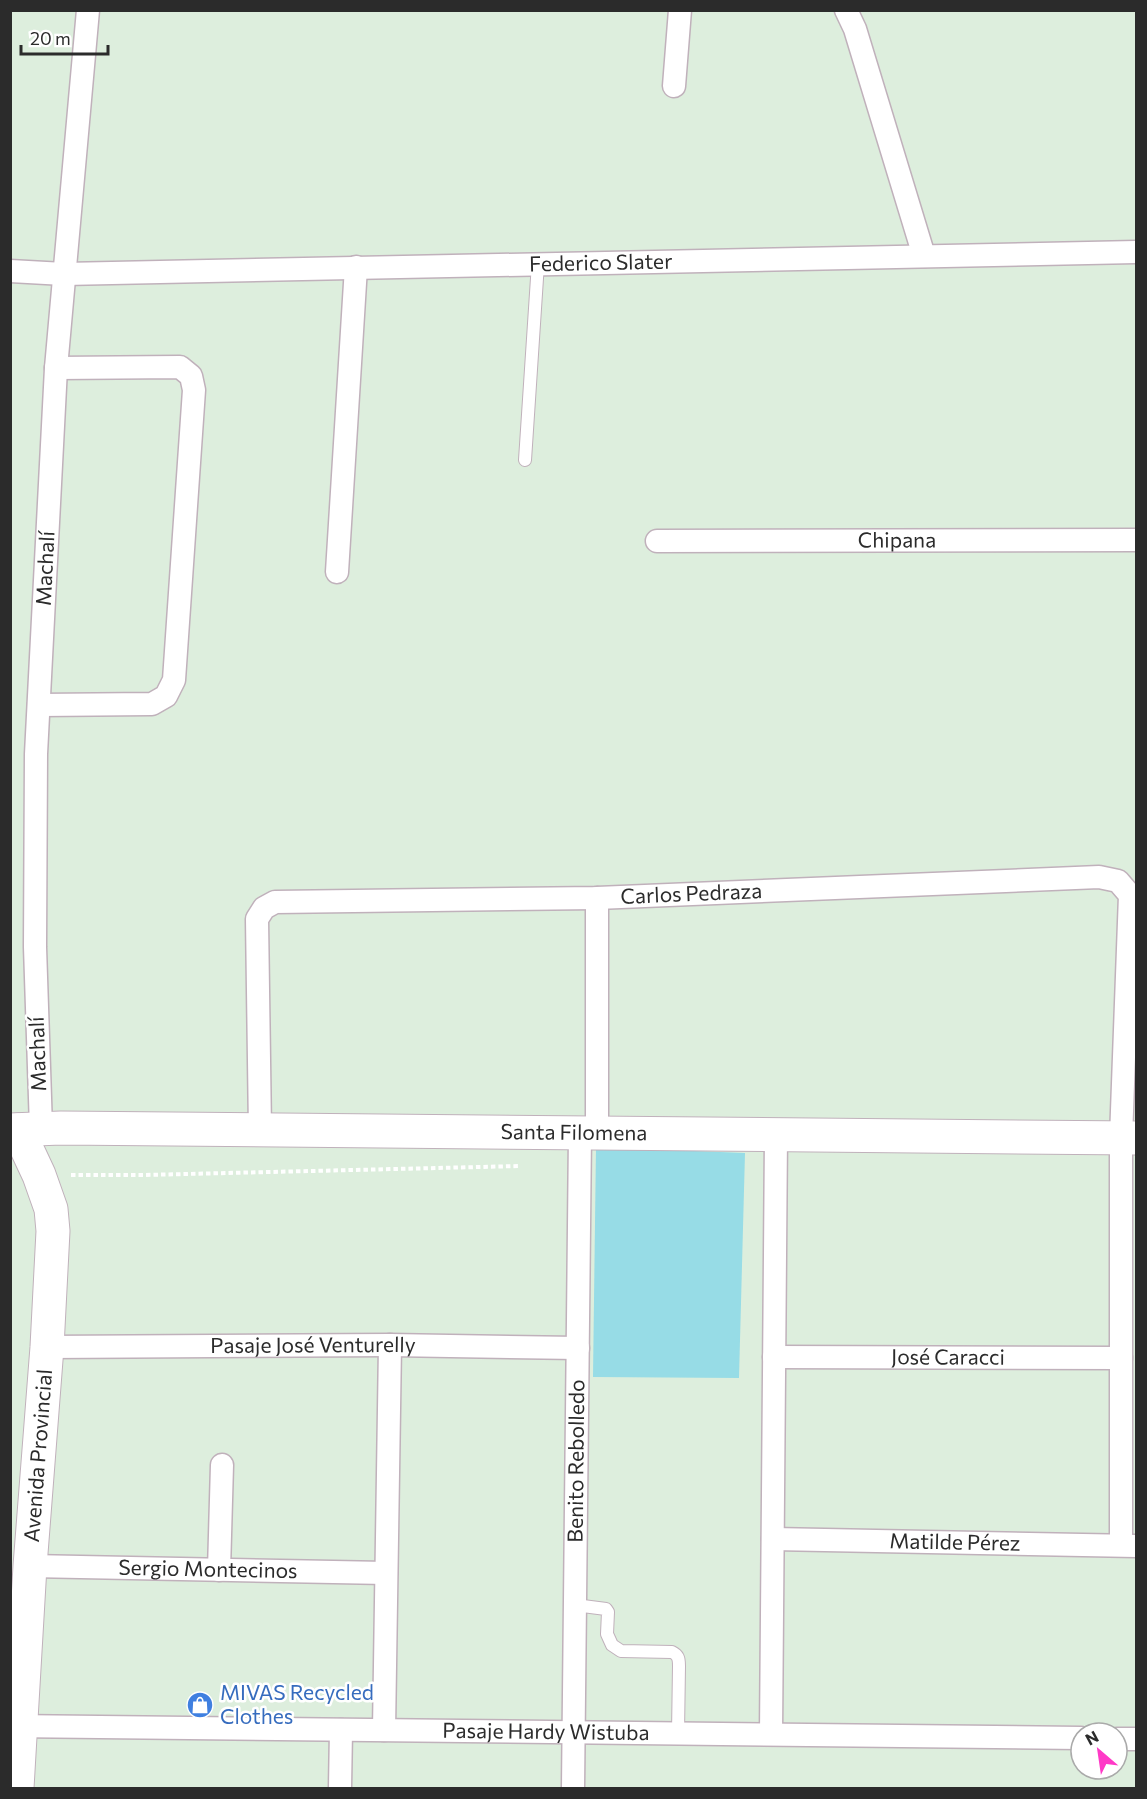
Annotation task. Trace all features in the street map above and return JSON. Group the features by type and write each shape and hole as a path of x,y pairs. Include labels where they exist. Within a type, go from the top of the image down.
{"street":[{"name":"Machalí","path":"23,1129 35,947 36,754 56,368 88,10"},
{"path":"674,86 677,23 680,10"},
{"path":"846,10 855,29 924,256"},
{"name":"Federico Slater","path":"10,271 64,274 1137,252"},
{"path":"336,572 356,267"},
{"path":"39,705 152,704 166,696 174,680 194,390 191,376 180,366 56,368"},
{"name":"Chipana","path":"657,541 1137,540"},
{"name":"Carlos Pedraza","path":"260,1131 257,919 264,908 276,902 597,898 1099,877 1118,881 1130,895 1129,1138"},
{"name":"Benito Rebolledo","path":"573,1788 578,1348 589,1133 597,898"},
{"name":"Santa Filomena","path":"23,1129 1129,1138"},
{"name":"Avenida Provincial","path":"17,1788 16,1726 47,1347 53,1219 23,1129"},
{"path":"771,1734 777,1135"},
{"path":"1129,1138 1121,1358 1129,1546"},
{"path":"384,1730 390,1345"},
{"name":"Pasaje José Venturelly","path":"47,1347 390,1345 578,1348"},
{"name":"José Caracci","path":"774,1357 1121,1358"},
{"path":"219,1570 222,1465"},
{"name":"Matilde Pérez","path":"773,1539 1129,1546"},
{"name":"Sergio Montecinos","path":"30,1566 386,1573"},
{"name":"Pasaje Hardy Wistuba","path":"16,1726 1069,1738"},
{"path":"340,1788 341,1730"}],"lane":[{"path":"525,460 538,264"},
{"path":"575,1605 606,1609 608,1612 607,1634 612,1645 621,1651 676,1654 679,1658 678,1733"}],"shaded area":[{"path":"596,1147 745,1153 739,1378 593,1377"}],"place":[{"name":"MIVAS Recycled Clothes","path":"200,1705"}]}
